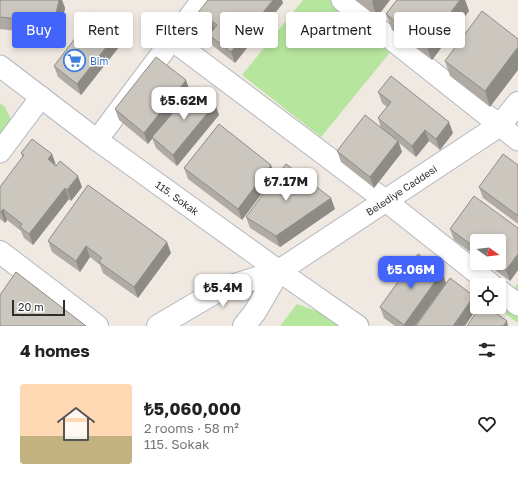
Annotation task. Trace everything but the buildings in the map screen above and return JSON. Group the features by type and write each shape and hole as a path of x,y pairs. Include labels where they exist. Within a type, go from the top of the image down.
{"street":[{"path":"193,12 202,0"},
{"path":"342,0 518,140"},
{"path":"97,140 166,48"},
{"path":"183,48 386,201 483,278"},
{"name":"115. Sokak","path":"0,66 97,140 358,326"},
{"path":"0,152 41,97"},
{"name":"Belediye Caddesi","path":"158,326 219,290 279,271 500,125 518,103"},
{"path":"0,252 97,326"},
{"name":"Belediye Caddesi","path":"244,326 255,312 279,271"},
{"path":"506,296 518,305"}],"green space":[{"path":"303,0 330,0 345,12 293,12"},
{"path":"286,21 286,48 386,48 386,45 392,50 321,137 242,75 264,48 278,48 278,31"},
{"path":"0,103 5,107 13,124 0,141"},
{"path":"518,283 518,323 506,314 506,299"},
{"path":"297,304 319,312 338,326 280,326"}],"place":[{"name":"Bim","path":"75,61"}]}
